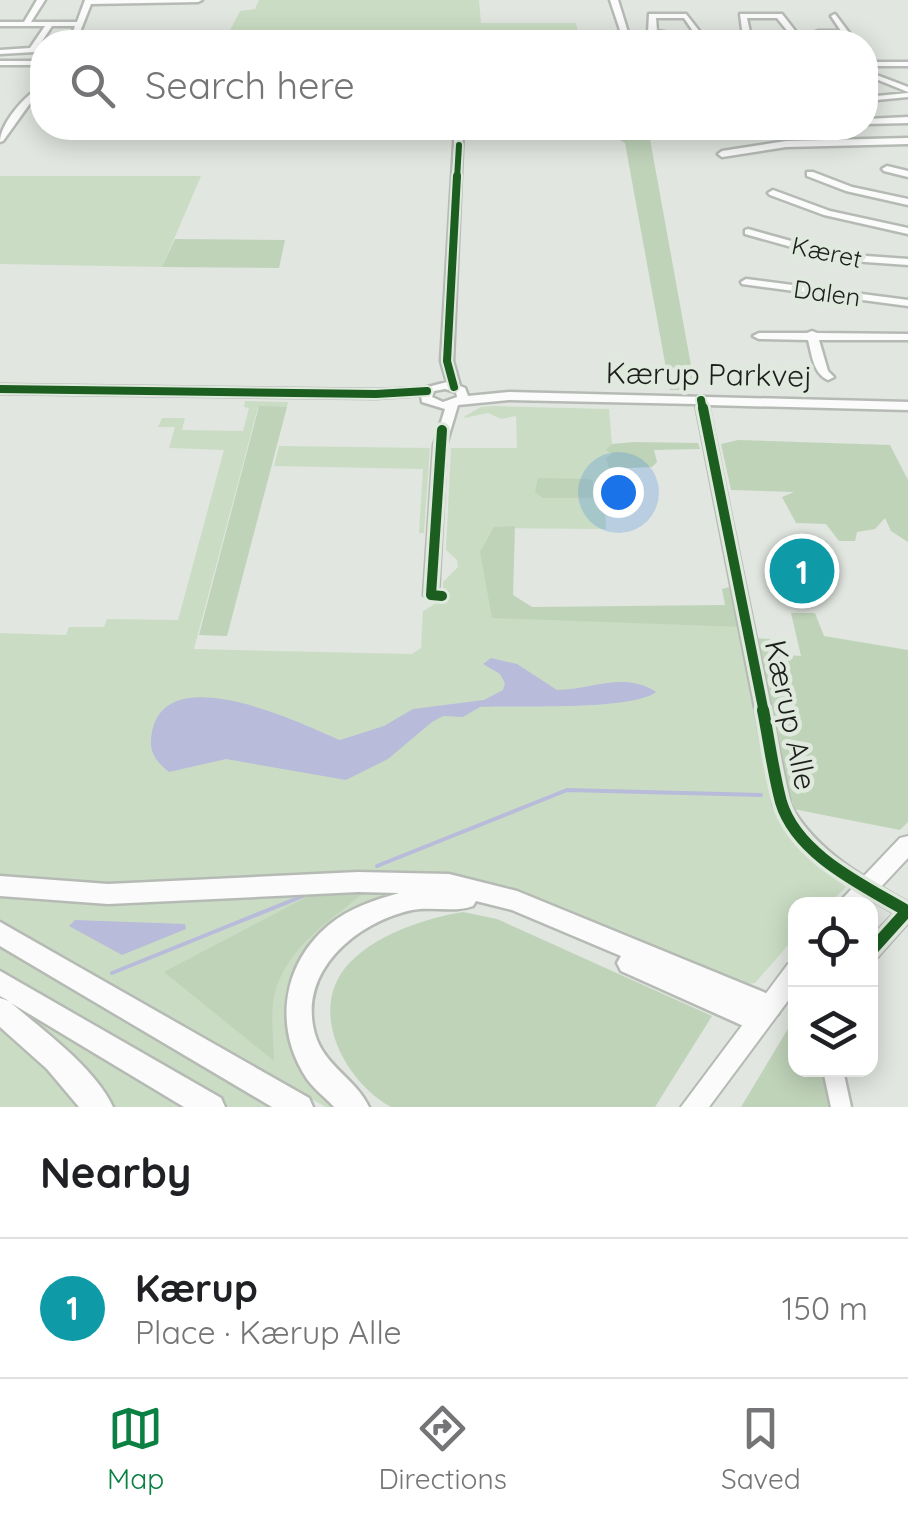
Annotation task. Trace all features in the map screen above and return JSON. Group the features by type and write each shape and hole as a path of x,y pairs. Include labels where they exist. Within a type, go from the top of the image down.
{"highway":[{"path":"0,886 108,894 358,882 449,884 517,901 762,1013"},
{"path":"354,1107 321,1076 306,1052 298,1022 299,991 327,940 360,915 396,902 449,897 515,913 762,1013"},
{"path":"0,934 298,1107"},
{"path":"0,982 210,1107"},
{"path":"0,1010 57,1060 98,1107"}],"main road":[{"path":"859,896 908,844"},
{"path":"694,1107 788,980"}],"street":[{"path":"26,24 41,0"},
{"path":"78,30 89,1 198,0"},
{"path":"614,0 624,30"},
{"path":"653,30 652,16 686,16 695,30"},
{"path":"745,30 743,16 779,16 791,30"},
{"path":"835,16 844,30"},
{"path":"0,24 80,24"},
{"path":"46,30 50,24"},
{"path":"1,52 30,50"},
{"path":"0,64 30,64"},
{"path":"878,64 908,64"},
{"path":"878,79 908,92"},
{"path":"878,98 908,92"},
{"path":"878,93 886,97"},
{"path":"0,139 30,96"},
{"path":"878,121 908,120"},
{"path":"442,430 431,395 446,360 459,140"},
{"path":"722,154 786,144 908,141"},
{"path":"887,169 908,174"},
{"path":"810,174 849,189 908,202"},
{"name":"Kæret","path":"773,192 826,213 908,231"},
{"name":"Kæret","path":"748,232 838,257 908,262"},
{"name":"Dalen","path":"746,282 908,302"},
{"path":"812,334 828,377"},
{"path":"759,336 908,337"},
{"path":"431,595 442,430 457,396 446,360"},
{"path":"0,388 457,396"},
{"path":"431,395 457,396"},
{"name":"Kærup Parkvej","path":"457,396 908,406"},
{"name":"Kærup Alle","path":"701,400 782,805 812,848 859,896"},
{"name":"Kærup Alle","path":"878,902 907,911 878,943"},
{"path":"835,1077 841,1107"}],"green space":[{"path":"259,0 479,0 481,23 576,23 577,30 230,30 240,11 255,9"},
{"path":"620,140 650,140 694,382 690,390 670,390 625,143"},
{"path":"0,176 201,176 162,267 0,264"},
{"path":"175,239 285,240 279,268 162,267"},
{"path":"245,401 288,402 287,407 258,407 194,649 412,654 421,648 423,611 443,599 443,582 458,567 457,560 446,550 451,448 517,448 516,416 465,416 481,407 493,406 609,409 612,444 605,450 612,454 609,468 615,503 605,503 606,529 494,528 492,617 743,627 768,754 770,787 779,816 796,842 846,887 836,897 788,897 788,945 755,983 737,985 509,891 103,887 0,877 0,633 66,635 69,627 104,627 107,619 178,620 224,450 169,448 175,427 158,427 162,418 185,418 182,430 243,431 249,408 244,407"},
{"path":"259,406 287,407 227,636 199,635"},
{"path":"738,440 890,445 908,480 908,542 891,531 885,518 875,529 857,532 855,541 839,541 826,524 796,523 782,497 794,492 731,490 721,444"},
{"path":"698,443 700,449 654,450 657,462 652,467 609,469 606,458 612,454 605,450 612,444"},
{"path":"279,446 430,448 424,533 419,533 423,469 274,466"},
{"path":"538,478 589,479 593,481 594,498 543,498 535,492"},
{"path":"515,526 513,595 532,607 725,605 722,589 733,586 739,627 492,618 480,552 494,527"},
{"path":"791,613 815,613 824,636 908,650 908,822 900,830 793,809 784,789 753,638 770,639 774,654 801,656"},
{"path":"412,885 454,891 537,914 734,996 732,1001 561,928 495,905 429,894 397,897 365,908 335,928 307,959 294,987 290,1014 295,1045 310,1073 344,1107 326,1107 0,921 0,890 61,897 138,897"},
{"path":"366,891 314,934 282,973 273,1006 274,1061 164,972 316,892"},
{"path":"463,912 497,919 712,1016 655,1107 391,1107 360,1082 347,1065 332,1026 330,1006 345,968 369,947 400,930"},
{"path":"0,944 279,1107 229,1107 199,1091 0,971"},
{"path":"0,997 184,1107 107,1107 0,1004"},
{"path":"0,1025 44,1062 85,1107 0,1107"},
{"path":"788,1029 788,1077 825,1077 831,1107 741,1107"}],"water":[{"path":"491,658 517,664 557,690 620,682 656,692 623,702 480,707 463,717 443,716 388,759 346,780 226,759 169,772 152,750 152,732 162,710 182,700 237,702 340,740 384,726 413,709 484,700 503,690 505,683 500,674 483,664"},
{"path":"75,920 185,924 186,929 122,955 69,926"}],"waterway":[{"path":"377,866 567,790 761,795"},
{"path":"112,973 303,896"}],"cycle path":[{"path":"454,387 447,361 459,145"},
{"path":"0,389 376,394 427,391"},
{"path":"701,400 782,805 820,855 907,911 878,943"},
{"path":"442,430 431,595 442,596"}],"place":[{"name":"Kærup","path":"802,571"}]}
